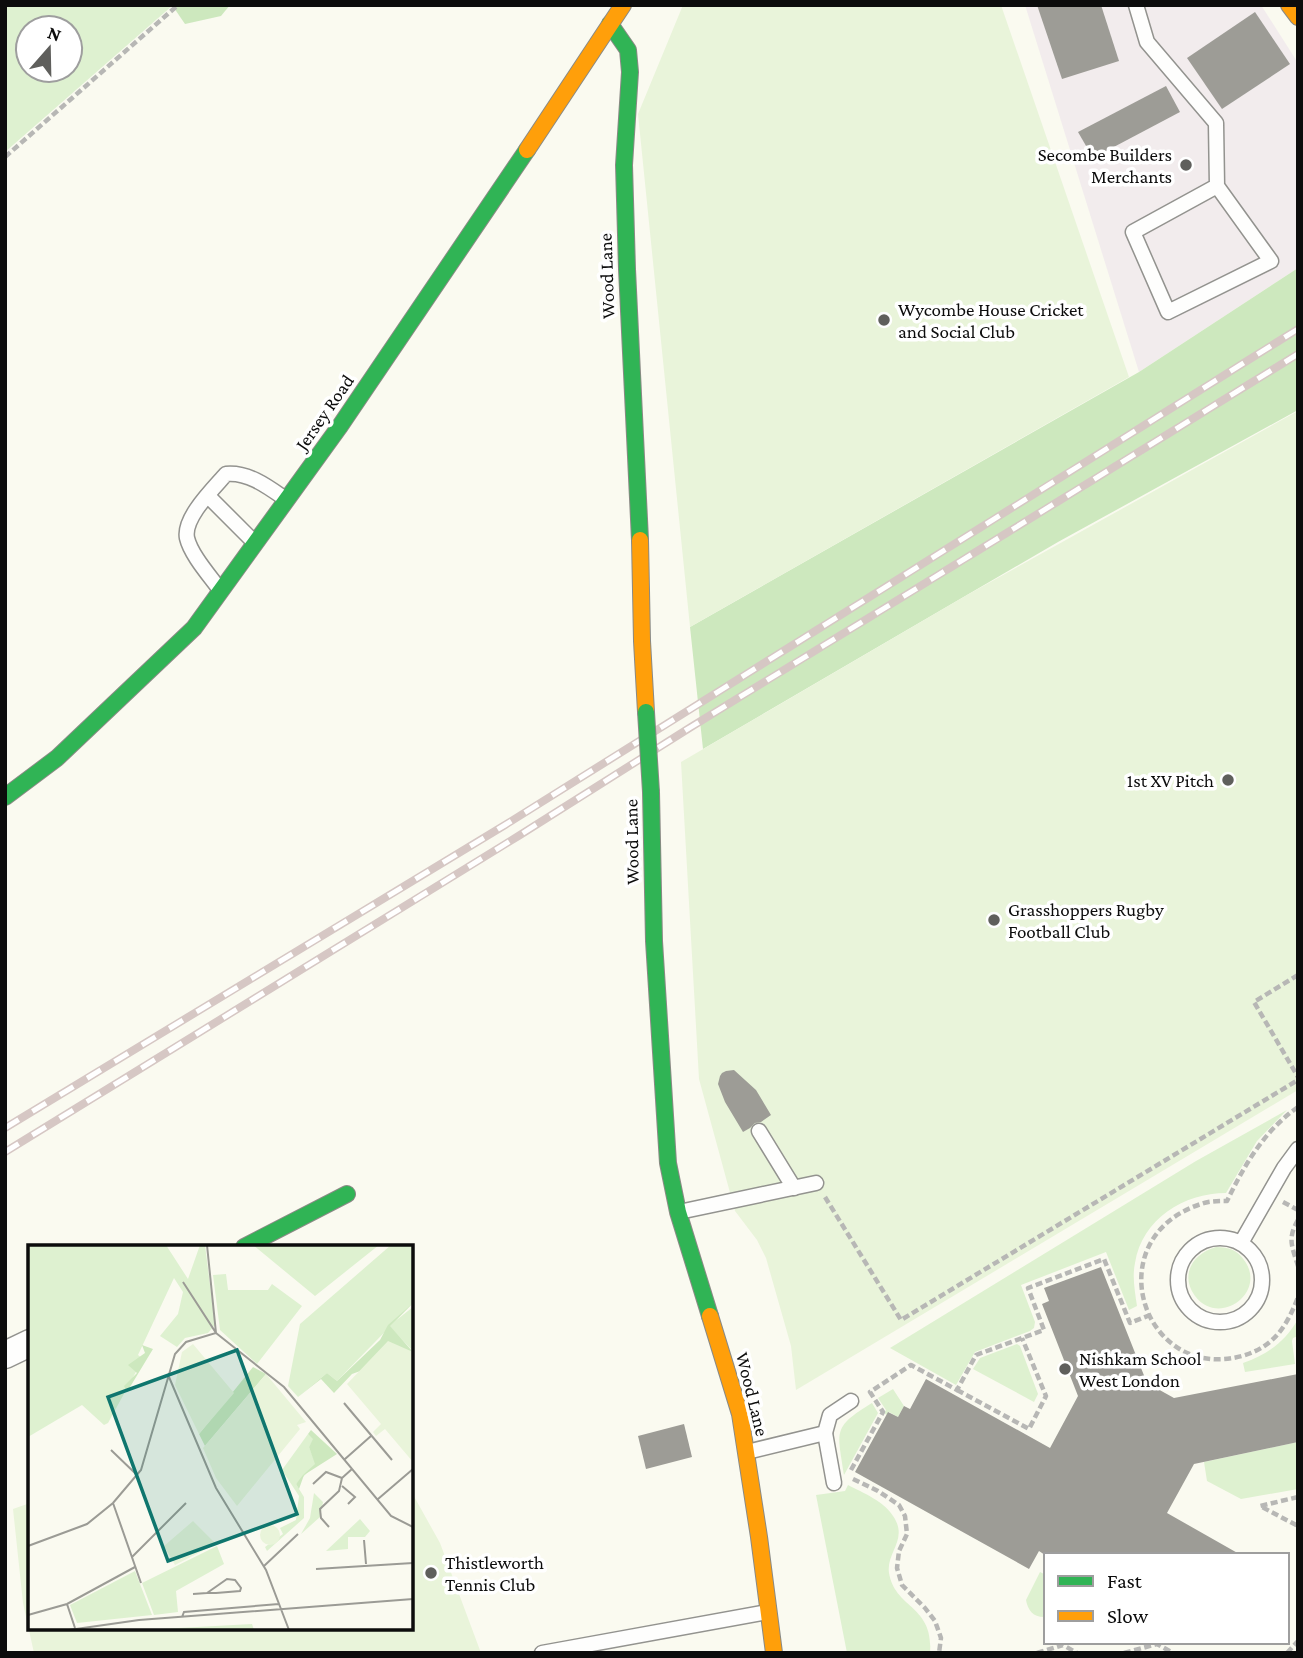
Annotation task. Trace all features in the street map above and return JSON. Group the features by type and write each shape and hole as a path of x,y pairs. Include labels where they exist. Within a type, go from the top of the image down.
{"street":[{"name":"Jersey Road","path":"6,795 57,758 194,628 340,426 623,5"},
{"path":"1289,5 1298,18"},
{"name":"Wood Lane","path":"610,24 628,50 630,72 624,166 626,269 639,500 654,941 668,1163 678,1212 740,1414 775,1653"},
{"path":"248,1245 347,1194"},
{"path":"5,1355 28,1344"}],"lane":[{"path":"1136,5 1147,42 1216,123 1217,186 1271,261 1168,312 1133,232 1217,186"},
{"path":"220,591 187,539 187,525 226,474 235,473 261,482 286,499"},
{"path":"208,496 255,543"},
{"path":"759,1131 794,1188"},
{"path":"1241,1243 1284,1168 1298,1149"},
{"path":"678,1212 816,1183"},
{"path":"1214,1238 1228,1238 1241,1243 1252,1252 1259,1264 1261,1292 1255,1304 1245,1315 1232,1321 1204,1319 1192,1312 1183,1301 1178,1288 1182,1261 1189,1250 1214,1238"},
{"path":"834,1483 825,1433 831,1415 851,1401"},
{"path":"746,1452 825,1433"},
{"path":"542,1653 769,1612"}],"path":[{"path":"5,157 178,5"},
{"path":"816,1183 901,1320 1298,1078 1254,1002 1298,975"},
{"path":"1298,1107 1270,1130 1247,1163 1227,1201 1203,1203 1178,1213 1158,1231 1145,1254 1140,1281 1145,1308 1159,1331 1180,1349 1203,1358 1228,1360 1253,1353 1274,1339 1290,1319 1298,1297"},
{"path":"1298,1220 1291,1233 1291,1246 1298,1266"},
{"path":"957,1390 976,1355 1044,1330 1028,1288 1104,1259 1130,1323 1150,1315"},
{"path":"939,1653 941,1638 935,1621 902,1585 897,1569 899,1551 907,1534 905,1516 899,1505 848,1476 883,1412 870,1392 911,1364 1028,1429 1046,1396 1022,1338"},
{"path":"1298,1497 1260,1506 1298,1526"},
{"path":"1287,1653 1298,1641"},
{"path":"1124,1653 1157,1644 1173,1653"},
{"path":"1037,1653 1063,1645 1077,1653"}],"shaded area":[{"name":"Secombe Builders Merchants","path":"1025,5 1261,5 1298,63 1298,268 1139,372"}],"green space":[{"path":"5,5 173,5 84,83 84,14 14,14 14,84 83,84 5,152"},
{"path":"172,5 230,5 221,16 185,24"},
{"name":"Wycombe House Cricket and Social Club","path":"683,5 1001,5 1129,377 690,627 638,114"},
{"path":"1298,268 1298,410 1058,542 703,749 690,627 1139,372"},
{"name":"Grasshoppers Rugby Football Club","path":"1298,411 1298,1090 796,1390 791,1346 766,1258 757,1240 735,1211 699,1079 681,762 967,595"},
{"path":"1287,1110 1257,1141 1226,1193 1210,1194 1181,1204 1167,1212 1146,1234 1139,1247 1134,1268 1137,1306 1129,1310 1106,1252 1021,1285 1035,1322 1034,1328 975,1352 956,1385 890,1348 1196,1161"},
{"path":"1216,1247 1232,1250 1244,1260 1250,1272 1250,1284 1238,1302 1216,1308 1205,1305 1195,1296 1188,1280 1195,1259"},
{"path":"1298,1319 1298,1336 1292,1341 1295,1364 1245,1372 1243,1363 1275,1346"},
{"path":"1017,1344 1038,1394 1034,1402 973,1369 980,1358"},
{"path":"893,1389 904,1406 898,1417 889,1412 887,1415 884,1413 886,1410 878,1398"},
{"path":"872,1403 878,1413 844,1475 840,1432 849,1419"},
{"path":"1298,1442 1298,1489 1241,1499 1207,1481 1204,1462"},
{"path":"848,1485 884,1506 897,1524 898,1539 889,1573 898,1594 926,1625 930,1637 930,1653 847,1653 816,1495 845,1491"},
{"name":"Thistleworth Tennis Club","path":"413,1495 440,1543 481,1653 34,1653 29,1630 413,1630"},
{"name":"Thistleworth Tennis Club","path":"28,1504 28,1626 23,1603 13,1509"},
{"path":"1040,1572 1044,1574 1044,1617 1032,1613 1026,1600"}],"building":[{"path":"1037,5 1101,5 1119,61 1062,79"},
{"path":"1255,12 1290,64 1222,109 1187,58"},
{"path":"1166,86 1180,112 1093,158 1078,132"},
{"path":"734,1070 756,1090 771,1115 743,1132 725,1102 718,1084 722,1073"},
{"path":"1101,1267 1147,1383 1174,1398 1298,1374 1298,1442 1194,1464 1167,1513 1237,1553 1044,1554 1039,1551 1029,1569 855,1472 888,1412 898,1417 904,1406 910,1409 926,1379 1050,1448 1078,1396 1042,1304 1049,1301 1044,1288"},
{"path":"684,1424 692,1457 646,1469 638,1436"}],"railway":[{"path":"5,1128 505,825 1298,329"},
{"path":"5,1152 1298,354"}],"traffic: fast":[{"path":"610,24 628,50 630,72 624,165 640,540"},
{"path":"5,797 57,758 194,628 340,426 527,150"},
{"path":"646,712 651,792"},
{"path":"651,792 654,941 668,1163 678,1212 710,1316"},
{"path":"248,1245 347,1194"}],"traffic: slow":[{"path":"527,150 623,5"},
{"path":"1289,5 1298,17"},
{"path":"640,540 646,712"},
{"path":"710,1316 740,1414 774,1653"}],"place":[{"name":"Secombe Builders Merchants","path":"1186,165"},
{"name":"Wycombe House Cricket and Social Club","path":"884,320"},
{"name":"1st XV Pitch","path":"1228,780"},
{"name":"Grasshoppers Rugby Football Club","path":"994,920"},
{"name":"Nishkam School West London","path":"1065,1369"},
{"name":"Thistleworth Tennis Club","path":"431,1573"}]}
